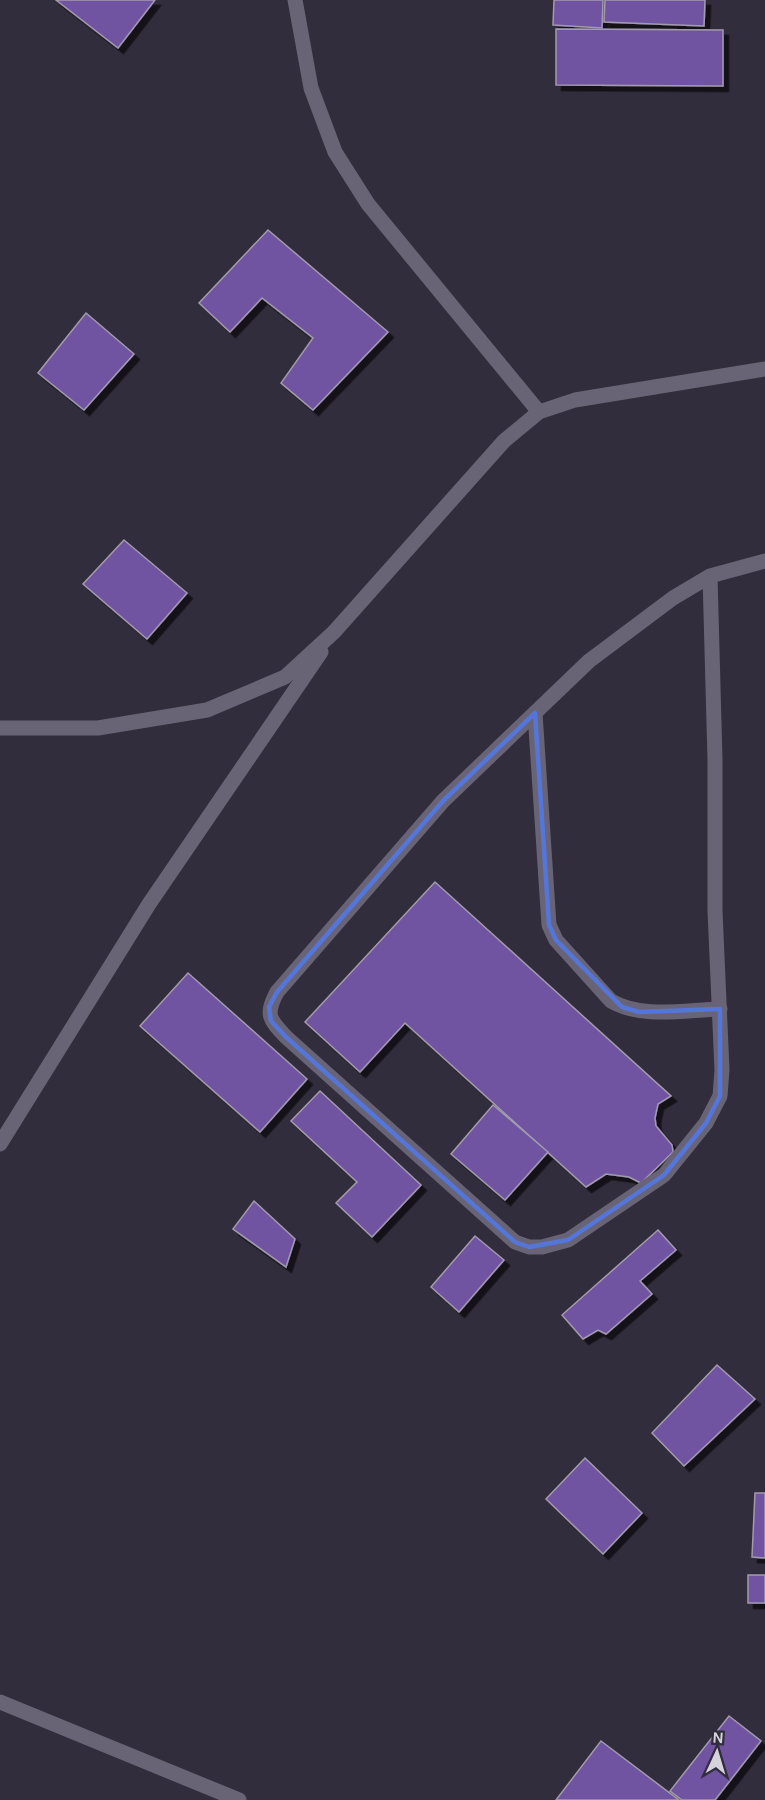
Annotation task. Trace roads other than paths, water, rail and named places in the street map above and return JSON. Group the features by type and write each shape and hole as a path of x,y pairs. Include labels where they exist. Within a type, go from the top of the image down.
{"street":[{"path":"295,0 311,88 335,152 368,204 539,412"},
{"path":"0,728 98,728 207,710 285,677 334,632 504,441 539,412 575,400 765,369"},
{"path":"710,576 720,1096 706,1123 663,1175 568,1240 542,1247 529,1247 515,1242 271,1021 269,1006 277,992 443,801 589,661 673,598 710,576 765,561"},
{"path":"0,1144 149,904 334,632"},
{"path":"535,713 549,925 556,940 611,1001 622,1007 639,1012 720,1009"},
{"path":"0,1702 239,1800"}]}
